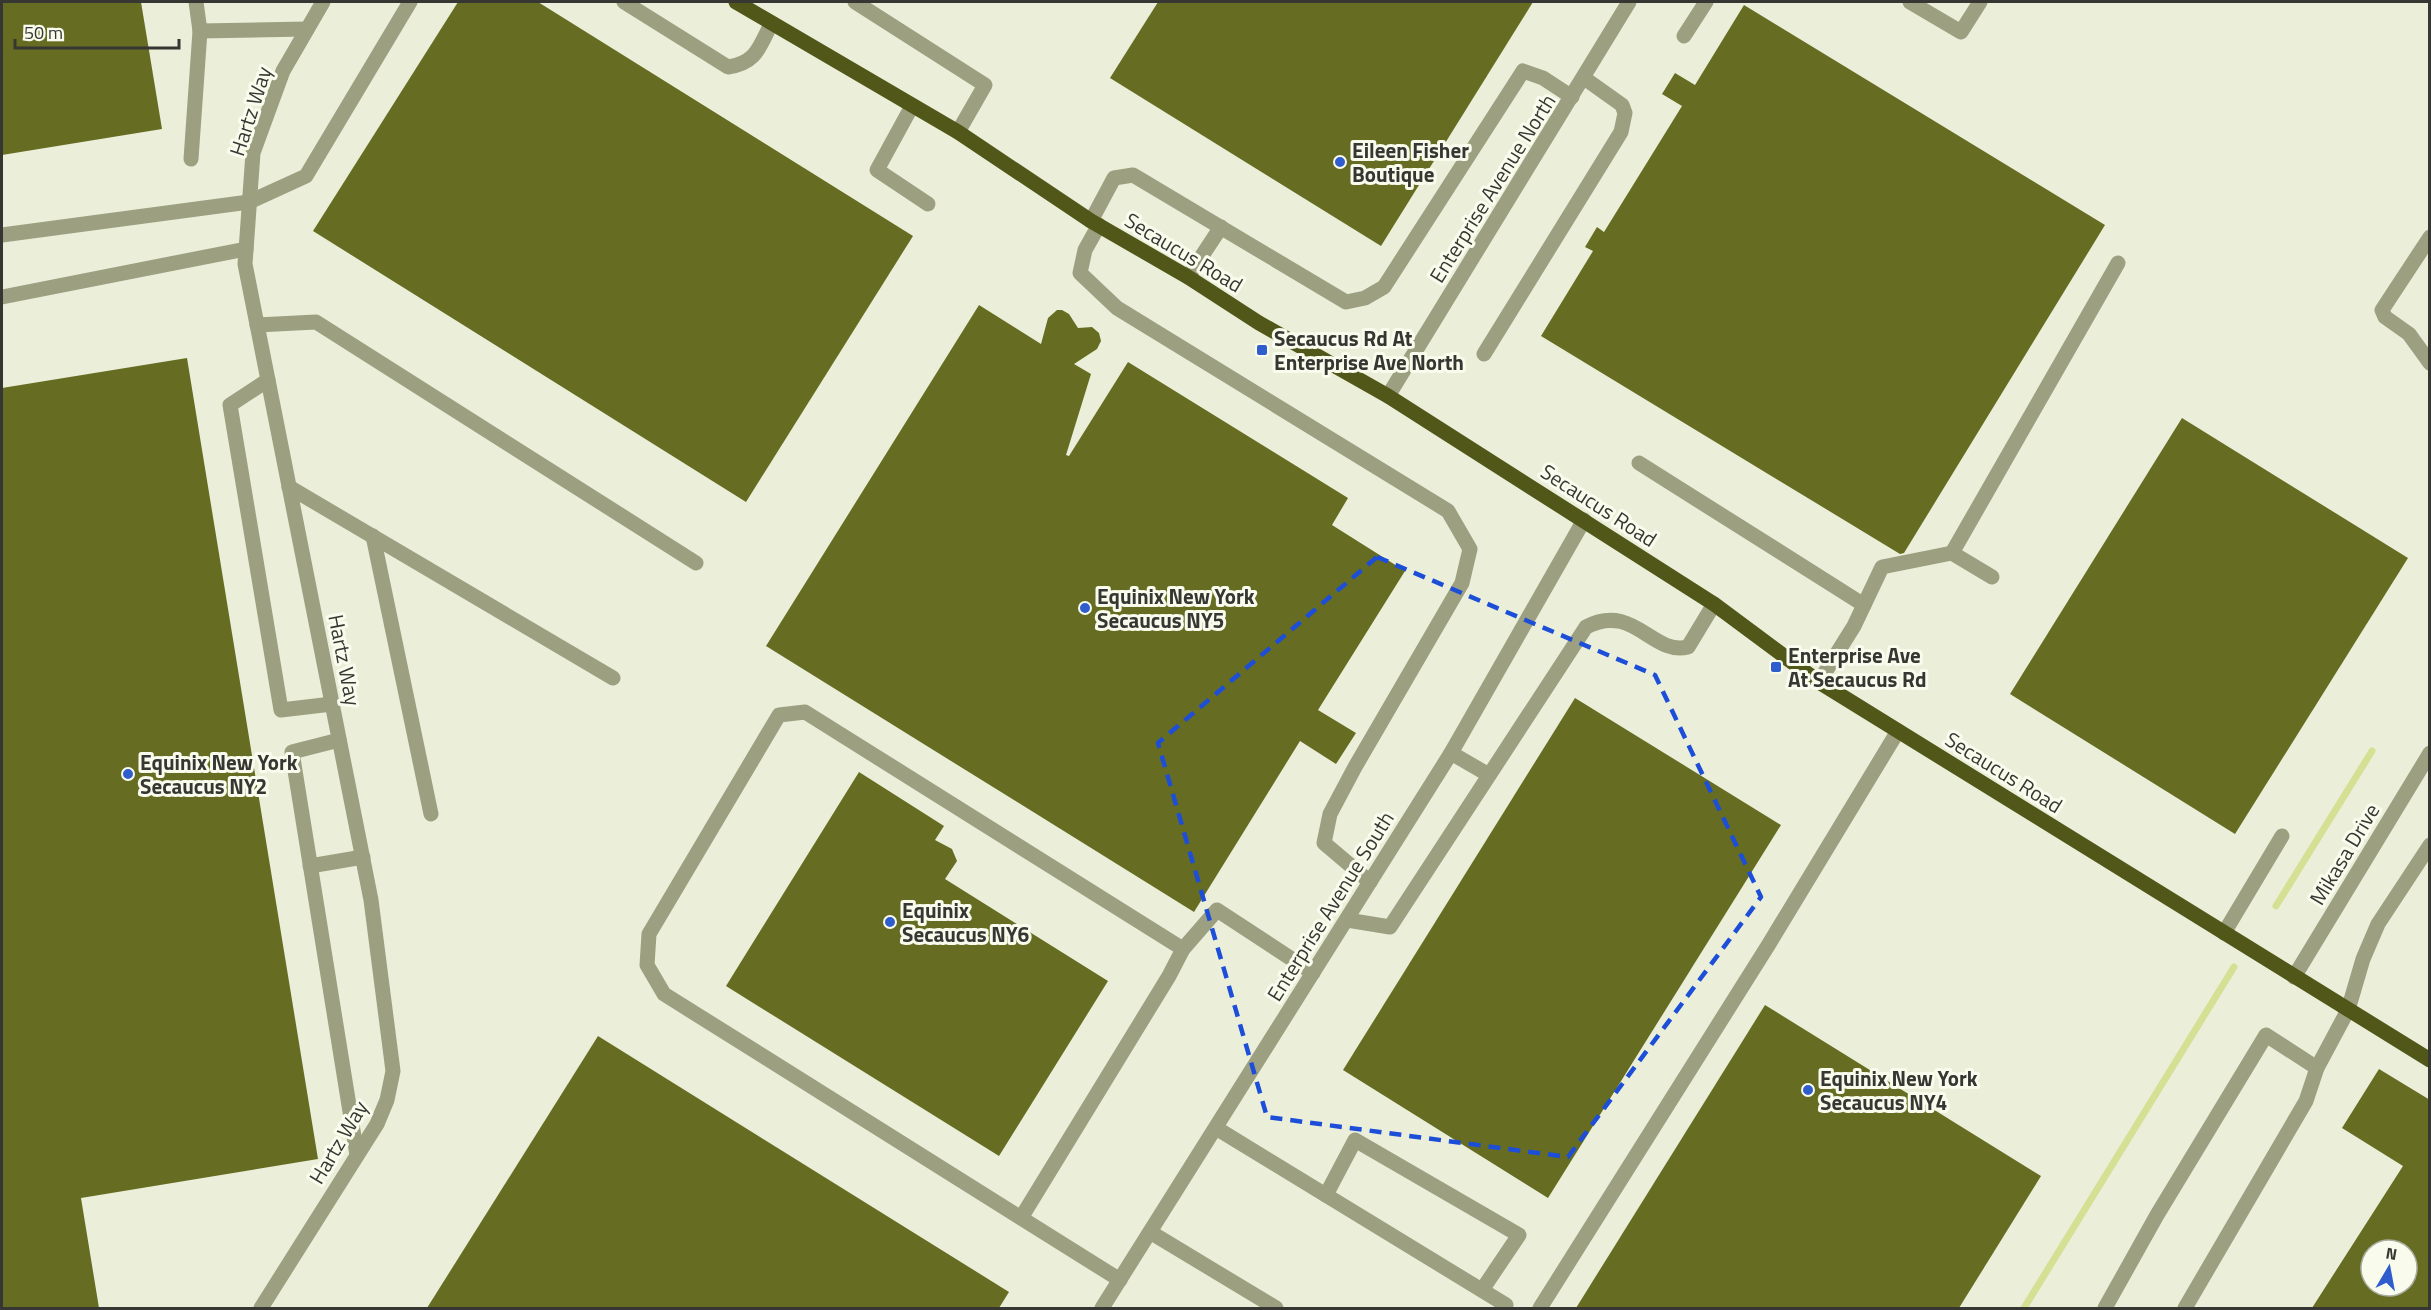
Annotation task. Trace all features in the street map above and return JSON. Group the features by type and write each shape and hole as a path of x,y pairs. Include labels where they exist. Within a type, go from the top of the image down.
{"main road":[{"name":"Secaucus Road","path":"736,2 958,132 1095,223 1259,323 1388,396 1714,604 1819,682 2430,1060"}],"street":[{"path":"190,159 200,31 196,2"},
{"name":"Hartz Way","path":"261,1308 382,1113 391,1088 393,1071 371,900 245,264 254,153 283,71 323,2"},
{"path":"2,235 249,202 306,176 410,2"},
{"path":"624,2 728,67 745,64 758,49 771,24"},
{"path":"855,2 985,85 958,132"},
{"name":"Enterprise Avenue North","path":"1388,396 1629,2"},
{"path":"1684,36 1707,2"},
{"path":"1910,2 1961,32 1980,2"},
{"path":"200,31 307,29"},
{"path":"1371,882 1324,843 1330,814 1354,767 1462,583 1470,549 1448,512 1117,308 1080,273 1085,250 1114,178 1133,175 1346,302 1365,298 1384,287 1523,71 1543,78 1572,97"},
{"path":"1484,354 1621,132 1625,113 1622,105 1584,78"},
{"path":"912,106 877,170 928,204"},
{"path":"1188,278 1221,227"},
{"path":"2430,237 2382,310 2385,317 2409,334 2430,363"},
{"path":"2,297 246,249"},
{"path":"1952,553 2118,263"},
{"path":"257,326 316,322 696,563"},
{"path":"268,380 230,405 281,710 332,704"},
{"path":"1639,463 1864,605"},
{"path":"289,487 613,678"},
{"name":"Enterprise Avenue South","path":"1102,1308 1451,753 1584,520"},
{"path":"373,536 431,814"},
{"path":"1819,682 1864,605 1882,567 1952,553 1992,577"},
{"path":"1347,920 1390,927 1586,627 1595,622 1612,619 1634,626 1674,649 1683,648 1688,647 1714,604"},
{"path":"1120,1280 664,994 647,965 649,934 778,715 805,712 1183,949"},
{"path":"1540,1308 1763,954 1898,731"},
{"path":"339,740 292,752 357,1155"},
{"path":"1451,753 1489,775"},
{"name":"Mikasa Drive","path":"2294,977 2430,753"},
{"path":"2224,933 2282,836"},
{"path":"2185,1308 2306,1101 2317,1068 2348,1010 2363,959 2378,924 2430,845"},
{"path":"310,866 363,858"},
{"path":"1021,1218 1169,976 1183,949 1217,910 1313,973"},
{"path":"2105,1308 2157,1215 2266,1035 2317,1068"},
{"path":"1216,1128 1506,1305"},
{"path":"1326,1195 1355,1140 1519,1235 1500,1260 1482,1290"},
{"path":"1150,1232 1276,1308"}],"highlighted area":[{"path":"1377,557 1655,675 1761,897 1568,1157 1267,1117 1158,743"}],"shaded area":[{"path":"2,2 2429,2 2429,1308 2,1308"}],"building":[{"path":"2,2 141,2 162,129 2,155"},
{"path":"458,2 538,2 913,236 746,502 313,231"},
{"name":"Eileen Fisher Boutique","path":"1158,2 1533,2 1381,246 1110,78"},
{"path":"1744,5 2105,225 1904,553 1900,554 1541,336 1593,251 1585,247 1597,227 1604,232 1682,106 1662,94 1675,73 1695,85"},
{"name":"Equinix New York Secaucus NY5","path":"979,305 1041,344 1048,318 1057,310 1069,314 1078,328 1092,327 1099,333 1101,341 1097,349 1074,364 1091,374 1066,455 1069,456 1128,362 1348,498 1332,525 1405,571 1318,710 1356,733 1336,764 1300,741 1194,912 766,646"},
{"name":"Equinix New York Secaucus NY2","path":"187,358 318,1159 81,1198 99,1308 2,1308 2,388"},
{"path":"2182,418 2408,558 2235,834 2010,694"},
{"path":"1575,698 1781,825 1548,1198 1343,1070"},
{"name":"Equinix Secaucus NY6","path":"859,772 944,826 935,840 952,849 957,861 945,879 1108,981 999,1156 726,986"},
{"name":"Equinix New York Secaucus NY4","path":"1765,1005 2041,1176 1959,1308 1576,1308"},
{"path":"598,1036 1009,1292 999,1308 427,1308"},
{"path":"2379,1069 2430,1100 2430,1308 2312,1308 2403,1166 2342,1128"}],"waterway":[{"path":"2276,906 2372,751"},
{"path":"2024,1308 2234,967"}],"place":[{"name":"Eileen Fisher Boutique","path":"1340,162"},
{"name":"Secaucus Rd At Enterprise Ave North","path":"1262,350"},
{"name":"Equinix New York Secaucus NY5","path":"1085,608"},
{"name":"Enterprise Ave At Secaucus Rd","path":"1776,667"},
{"name":"Equinix New York Secaucus NY2","path":"128,774"},
{"name":"Equinix Secaucus NY6","path":"890,922"},
{"name":"Equinix New York Secaucus NY4","path":"1808,1090"}]}
